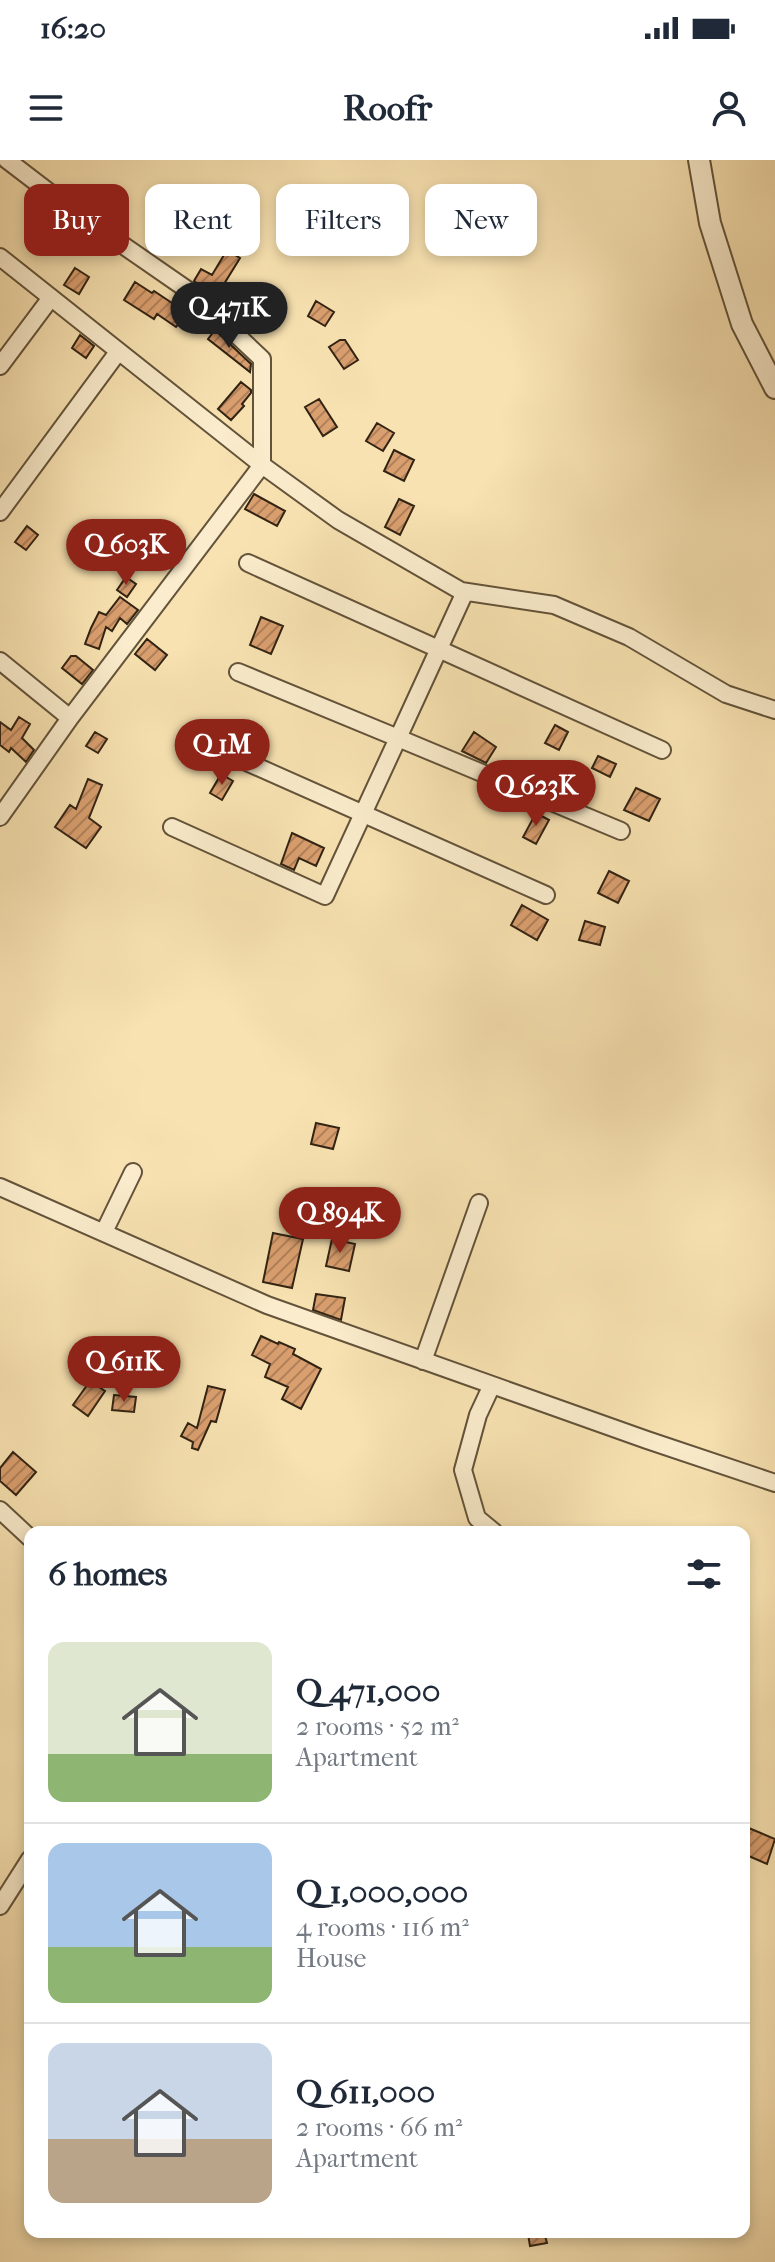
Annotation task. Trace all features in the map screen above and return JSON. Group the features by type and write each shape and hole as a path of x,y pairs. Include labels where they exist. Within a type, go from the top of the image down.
{"street":[{"path":"0,817 70,718 262,465 262,359 192,293 75,212 7,160"},
{"path":"699,160 710,223 742,324 775,388"},
{"path":"0,257 262,465 338,520 465,592 554,605 629,637 726,694 775,710"},
{"path":"0,366 50,299"},
{"path":"0,512 118,352"},
{"path":"248,563 662,750"},
{"path":"172,827 325,896 465,592"},
{"path":"0,661 70,718"},
{"path":"238,672 621,831"},
{"path":"197,740 546,895"},
{"path":"104,1232 133,1172"},
{"path":"0,1187 267,1305 775,1483"},
{"path":"423,1361 479,1203"},
{"path":"487,1526 477,1518 463,1470 478,1415 492,1385"},
{"path":"0,1510 24,1532"},
{"path":"0,1906 24,1868"}],"building":[{"path":"223,256 240,258 216,297 194,281 201,269 212,275"},
{"path":"75,268 89,277 79,294 64,285"},
{"path":"135,282 175,305 180,298 191,307 176,327 157,314 154,319 124,300"},
{"path":"316,301 334,312 325,326 308,316"},
{"path":"215,330 251,364 250,372 208,339"},
{"path":"80,335 94,346 86,358 72,348"},
{"path":"345,340 358,360 344,369 329,347"},
{"path":"241,382 251,393 231,420 218,409"},
{"path":"319,399 337,427 323,436 305,407"},
{"path":"377,423 394,433 383,451 366,441"},
{"path":"394,450 414,460 404,481 384,471"},
{"path":"254,494 285,511 277,526 245,509"},
{"path":"399,499 414,506 400,535 385,527"},
{"path":"27,526 38,535 26,550 15,542"},
{"path":"126,577 136,584 127,597 117,590"},
{"path":"120,597 138,610 127,624 120,618 112,631 106,627 99,649 85,644 99,612 106,615"},
{"path":"261,617 283,626 271,654 250,645"},
{"path":"147,639 167,655 155,670 135,654"},
{"path":"71,656 76,656 93,670 82,684 62,668"},
{"path":"19,717 30,724 22,738 34,750 26,762 11,748 9,752 0,745 0,722 11,730"},
{"path":"555,725 568,732 559,750 545,743"},
{"path":"95,732 107,739 98,753 86,746"},
{"path":"474,732 496,747 486,763 462,751"},
{"path":"598,756 616,764 610,777 592,768"},
{"path":"221,774 233,781 222,800 210,793"},
{"path":"88,779 102,785 89,818 101,827 86,848 55,827 70,805 76,809"},
{"path":"636,788 660,799 649,821 624,810"},
{"path":"536,813 549,820 536,844 523,837"},
{"path":"292,833 324,848 316,866 299,858 294,870 281,864"},
{"path":"609,871 629,881 618,903 598,893"},
{"path":"522,905 548,920 537,940 511,925"},
{"path":"585,921 605,927 600,945 579,940"},
{"path":"316,1123 339,1128 333,1149 311,1144"},
{"path":"273,1233 303,1239 292,1288 263,1282"},
{"path":"332,1239 355,1244 349,1271 326,1266"},
{"path":"316,1294 345,1298 341,1320 313,1310"},
{"path":"261,1336 295,1349 293,1354 321,1369 301,1409 282,1399 288,1387 265,1377 270,1364 252,1355"},
{"path":"90,1381 105,1391 88,1416 73,1405"},
{"path":"208,1386 225,1390 216,1422 211,1421 198,1450 192,1448 193,1442 181,1436 188,1423 197,1428"},
{"path":"114,1395 136,1397 134,1412 112,1410"},
{"path":"13,1452 36,1472 16,1495 0,1481 0,1468"},
{"path":"750,1829 775,1839 767,1864 750,1857"},
{"path":"529,2238 546,2238 547,2243 530,2246"}]}
